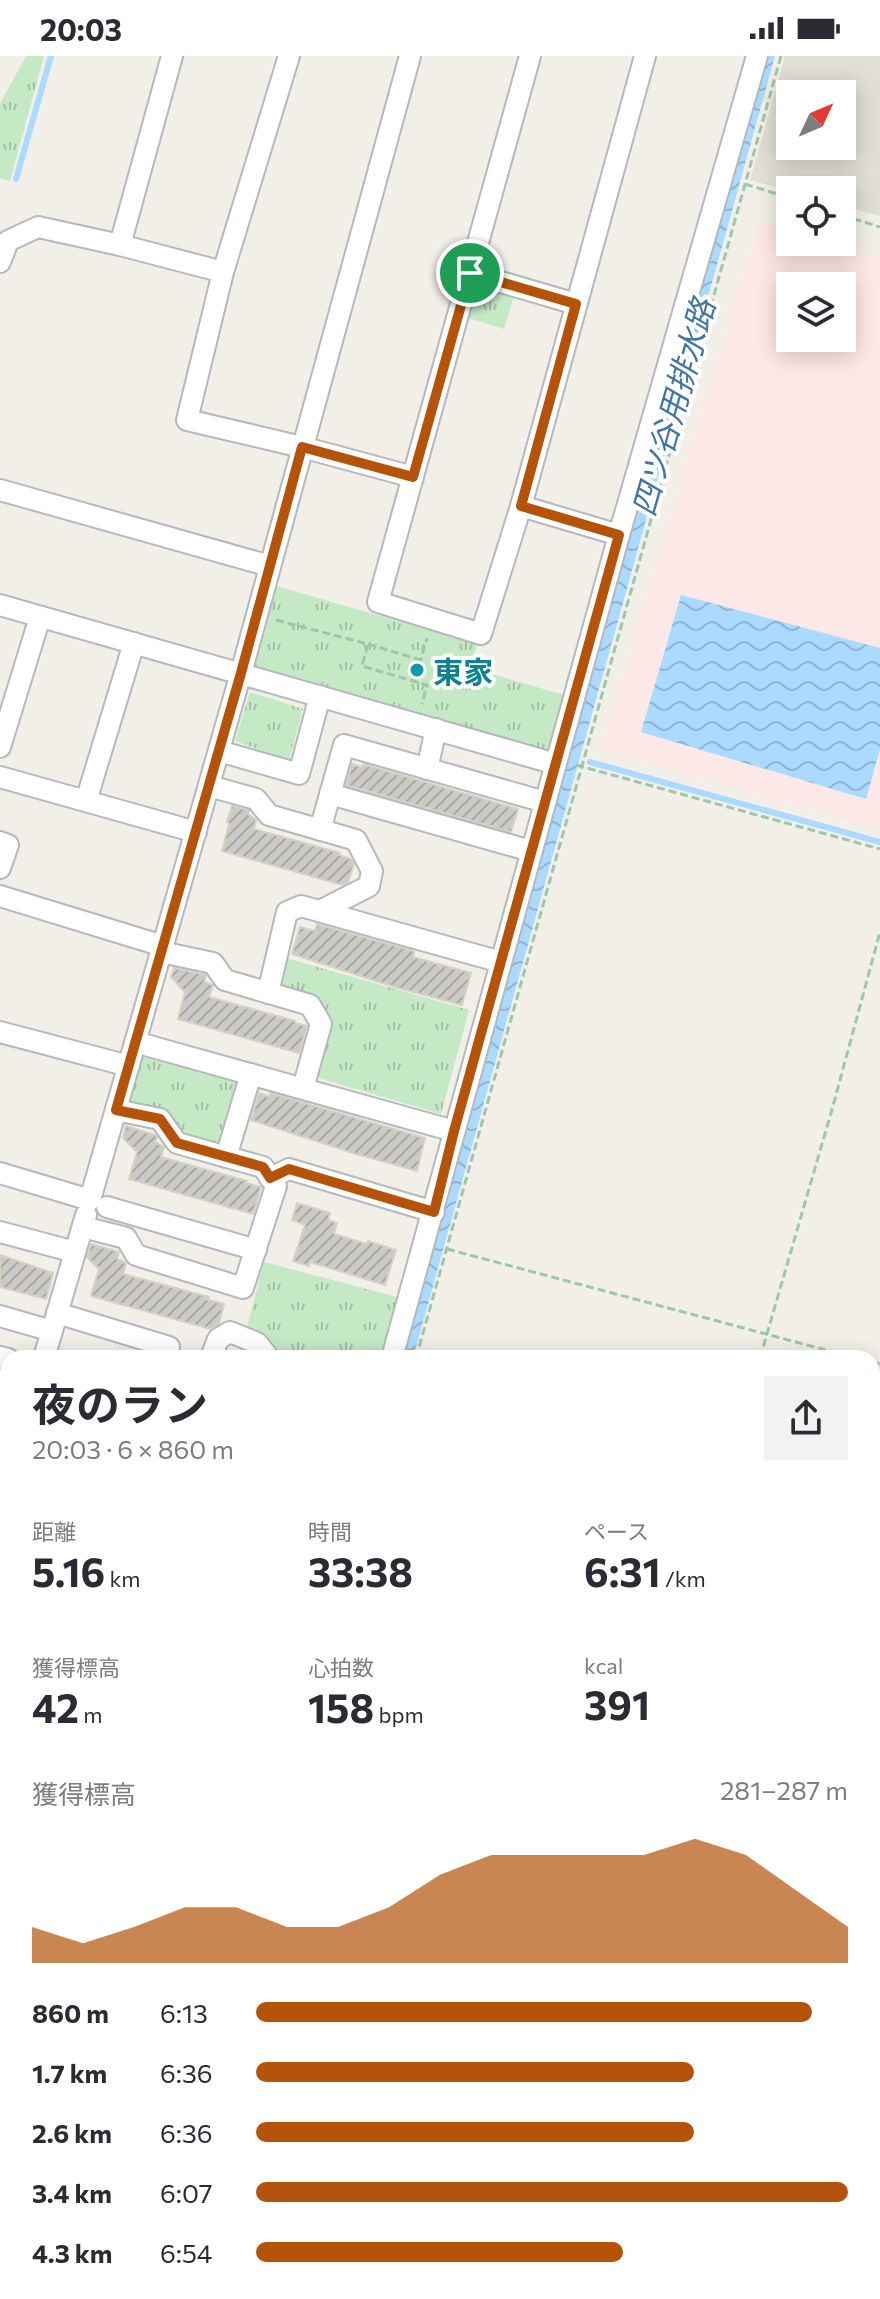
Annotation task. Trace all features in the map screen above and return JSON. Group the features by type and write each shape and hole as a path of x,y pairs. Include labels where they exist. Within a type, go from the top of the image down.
{"street":[{"path":"120,245 172,56"},
{"path":"289,56 223,272 187,420 413,477"},
{"path":"46,1350 83,1227 99,1203 116,1110 241,673 410,56"},
{"path":"530,56 378,602 481,634 521,506 645,56"},
{"path":"394,1350 619,535 757,56"},
{"path":"0,262 8,241 38,227 223,272"},
{"path":"470,273 576,304"},
{"path":"0,490 270,566"},
{"path":"521,506 619,535"},
{"path":"0,605 556,764"},
{"path":"0,747 40,617"},
{"path":"86,801 134,643"},
{"path":"219,751 299,774 320,696"},
{"path":"427,769 436,729"},
{"path":"320,830 344,745 545,802"},
{"path":"0,777 196,832"},
{"path":"209,786 256,799 269,815 356,840 372,871 369,886 320,911"},
{"path":"330,794 531,851"},
{"path":"0,842 8,845 0,868"},
{"path":"0,896 213,963 225,980 310,1005 321,1024 303,1088"},
{"path":"268,993 287,912 301,906 501,962"},
{"path":"0,1032 129,1066"},
{"path":"135,1042 454,1131"},
{"path":"226,1157 251,1074"},
{"path":"83,1227 126,1238 136,1255 243,1288 276,1186 263,1167 177,1143 160,1119 116,1110"},
{"path":"270,1178 289,1169 434,1212"},
{"path":"0,1173 256,1250"},
{"path":"0,1232 75,1252"},
{"path":"0,1316 55,1322 169,1347"},
{"path":"214,1350 218,1339 230,1332 257,1343 263,1350"}],"path":[{"path":"418,1350 781,56"},
{"path":"745,184 776,194"},
{"path":"856,219 880,227"},
{"path":"265,616 368,644 420,662 432,619"},
{"path":"368,644 362,666 427,685"},
{"path":"581,766 880,849"},
{"path":"762,1350 880,932"},
{"path":"446,1249 825,1350"}],"shaded area":[{"path":"785,56 880,56 880,216 856,210 856,176 776,176 776,187 750,180 776,88 776,160 856,160 856,80 778,80"},
{"path":"759,219 776,224 776,256 856,256 856,250 880,257 880,829 600,750"}],"green space":[{"path":"26,56 44,56 10,181 0,178 0,104"},
{"path":"482,283 515,293 504,329 464,317 473,288"},
{"path":"273,585 477,644 471,668 568,696 552,752 251,665"},
{"path":"250,692 303,709 289,760 235,741"},
{"path":"286,958 469,1010 441,1114 318,1078 332,1024 314,997 279,985"},
{"path":"142,1052 239,1079 222,1145 183,1135 127,1103"},
{"path":"264,1262 397,1297 382,1350 275,1350 266,1337 246,1331"}],"water":[{"name":"四ツ谷用排水路","path":"765,56 775,56 415,1350 401,1350 564,758"},
{"path":"681,595 880,648 880,749 866,799 641,732"}],"building":[{"path":"352,764 362,767 363,764 518,809 511,832 346,785"},
{"path":"232,806 249,810 248,814 256,820 254,829 340,853 351,859 354,864 348,882 342,885 222,851"},
{"path":"317,924 414,951 413,957 471,973 462,1005 292,954 300,927 315,931"},
{"path":"174,968 206,975 204,982 213,985 209,997 307,1026 299,1053 178,1019 185,992 171,977"},
{"path":"259,1093 270,1097 270,1093 425,1138 417,1171 251,1120"},
{"path":"126,1126 155,1135 155,1142 164,1147 161,1157 261,1187 253,1214 129,1179 137,1152 123,1138"},
{"path":"297,1203 330,1213 328,1220 337,1223 334,1234 396,1250 385,1285 310,1262 309,1266 293,1261 305,1225 292,1220"},
{"path":"91,1244 119,1252 117,1259 126,1263 123,1274 209,1297 208,1300 224,1304 219,1324 210,1329 91,1296 99,1269 87,1257"},
{"path":"0,1255 53,1273 46,1299 0,1287"}],"waterway":[{"path":"16,179 51,56"},
{"path":"590,762 880,842"}],"place":[{"name":"東家","path":"417,670"}],"route":[{"path":"470,273 576,304 521,506 619,535 434,1212 289,1169 270,1178 263,1167 177,1143 160,1119 116,1110 302,447 413,477 470,273"}]}
